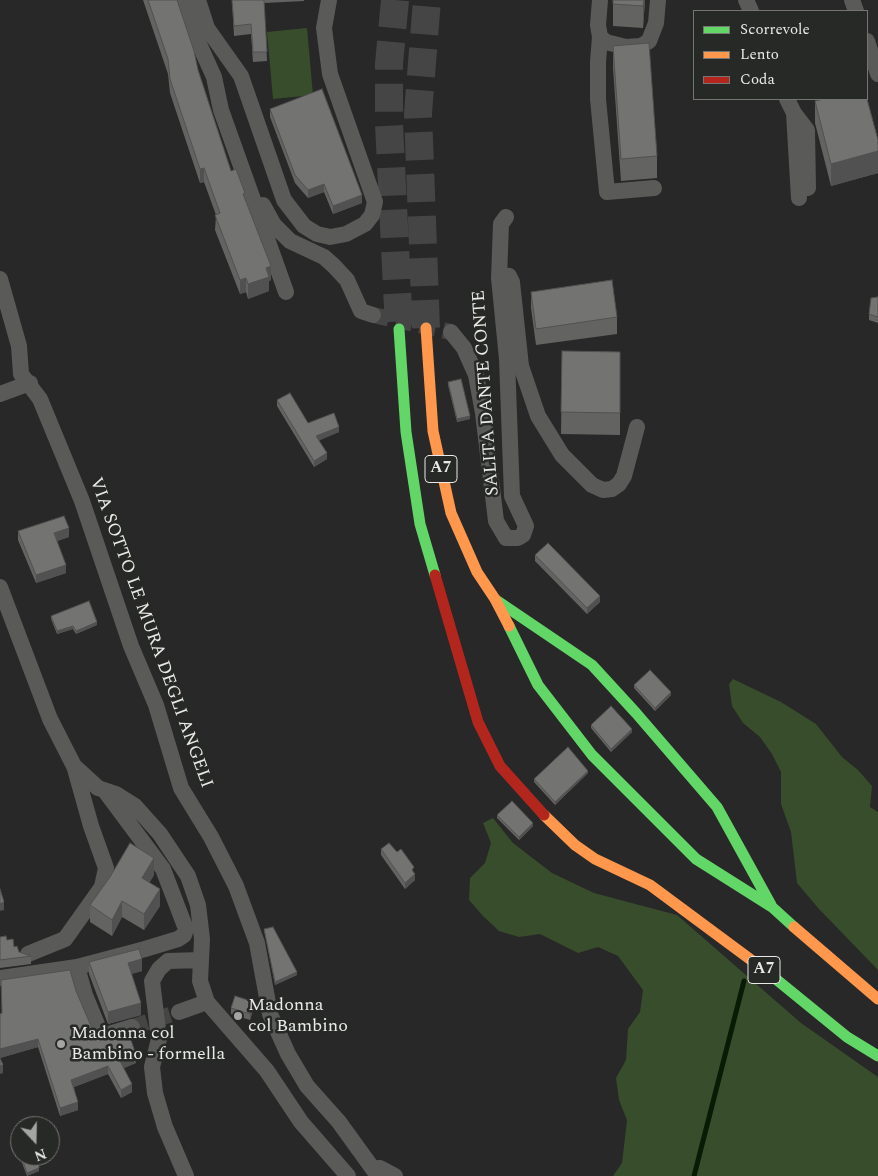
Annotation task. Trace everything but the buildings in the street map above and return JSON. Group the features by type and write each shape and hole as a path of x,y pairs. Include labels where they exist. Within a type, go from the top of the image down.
{"highway":[{"name":"A7","path":"426,328 433,431 451,513 478,572 495,599 538,685 592,755 696,859 772,907 873,997 878,999"},
{"name":"A7","path":"399,329 406,432 420,524 478,722 500,766 532,805 575,845 595,859 650,885 746,955 847,1037 878,1056"},
{"name":"A7","path":"495,599 592,665 636,712 717,807 772,907"}],"street":[{"path":"182,0 187,17 214,77 230,107 263,204 274,225 290,241 324,257 334,266 347,280 361,311 373,315"},
{"path":"198,0 207,28 241,76 284,200 304,226 317,234 330,236 346,234 365,224 372,215 375,202 330,74 324,28 329,0"},
{"path":"600,0 598,99 607,192 654,188"},
{"path":"600,37 614,45 626,47 641,46 649,41 654,34 658,0"},
{"path":"868,44 878,74"},
{"path":"214,77 221,110 286,292"},
{"path":"790,106 807,130 804,193"},
{"name":"SALITA DANTE CONTE","path":"451,332 468,354 478,383 498,526 506,538 518,538 523,535 526,526 512,496 507,359 499,278 501,224 506,217"},
{"name":"SALITA DANTE CONTE","path":"499,278 503,275 509,276 512,282 516,342 523,376 538,416 562,455 592,485 603,490 612,489 620,484 624,476 637,427"},
{"name":"VIA SOTTO LE MURA DEGLI ANGELI","path":"0,280 18,346 20,374 30,383 40,399 82,501 131,646 156,705 181,788 211,837 236,886 258,943 270,1014 288,1054 307,1086 339,1122 376,1172"},
{"path":"0,394 30,383"},
{"path":"0,588 50,719 74,766 91,826 103,854 106,868 102,887 65,940 28,954"},
{"path":"74,766 91,783 126,799 149,820 188,876 198,906 202,938 200,981 207,1002 267,1071 301,1122 348,1176"},
{"path":"0,978 77,967 178,939 184,935 186,929 163,869 105,791"},
{"path":"186,1176 165,1127 155,1093 152,1067 159,1040 152,982 156,973 168,961 201,960"},
{"path":"77,967 85,995 101,1034 106,1035 132,1027"},
{"path":"179,1012 207,1002"},
{"path":"376,1172 380,1168 395,1176"}],"green space":[{"path":"307,28 313,95 273,99 267,32"},
{"path":"733,679 781,702 816,724 842,757 858,770 872,786 870,807 878,812 878,970 819,909 797,883 791,832 781,804 781,772 772,754 760,737 743,723 732,706 729,684"},
{"path":"493,818 513,843 552,873 594,893 677,915 801,1023 878,1077 878,1176 613,1176 622,1163 627,1120 619,1100 616,1078 626,1060 628,1029 640,1012 643,990 618,956 598,947 578,953 540,934 519,937 499,931 469,900 470,878 485,863 491,843 483,823"}],"waterway":[{"path":"694,1176 744,981"}],"tunnel":[{"path":"395,0 389,64 389,124 399,329"},
{"path":"426,328 418,113 427,0"},
{"path":"373,315 451,332"},
{"path":"132,1027 179,1012"}],"traffic: fast":[{"path":"399,329 406,432 420,524 435,575"},
{"path":"496,600 592,665 636,713 717,807 771,905"},
{"path":"509,626 538,685 592,755 696,859 772,907 794,927"},
{"path":"766,971 847,1037 878,1056"}],"traffic: slow":[{"path":"426,328 433,431 451,513 477,572 495,599 509,626"},
{"path":"544,815 575,845 595,859 650,885 766,971"},
{"path":"794,927 878,999"}],"traffic: jam":[{"path":"435,575 478,722 500,766 544,815"}],"place":[{"name":"Madonna col Bambino","path":"238,1016"},
{"name":"Madonna col Bambino - formella","path":"61,1044"}]}
